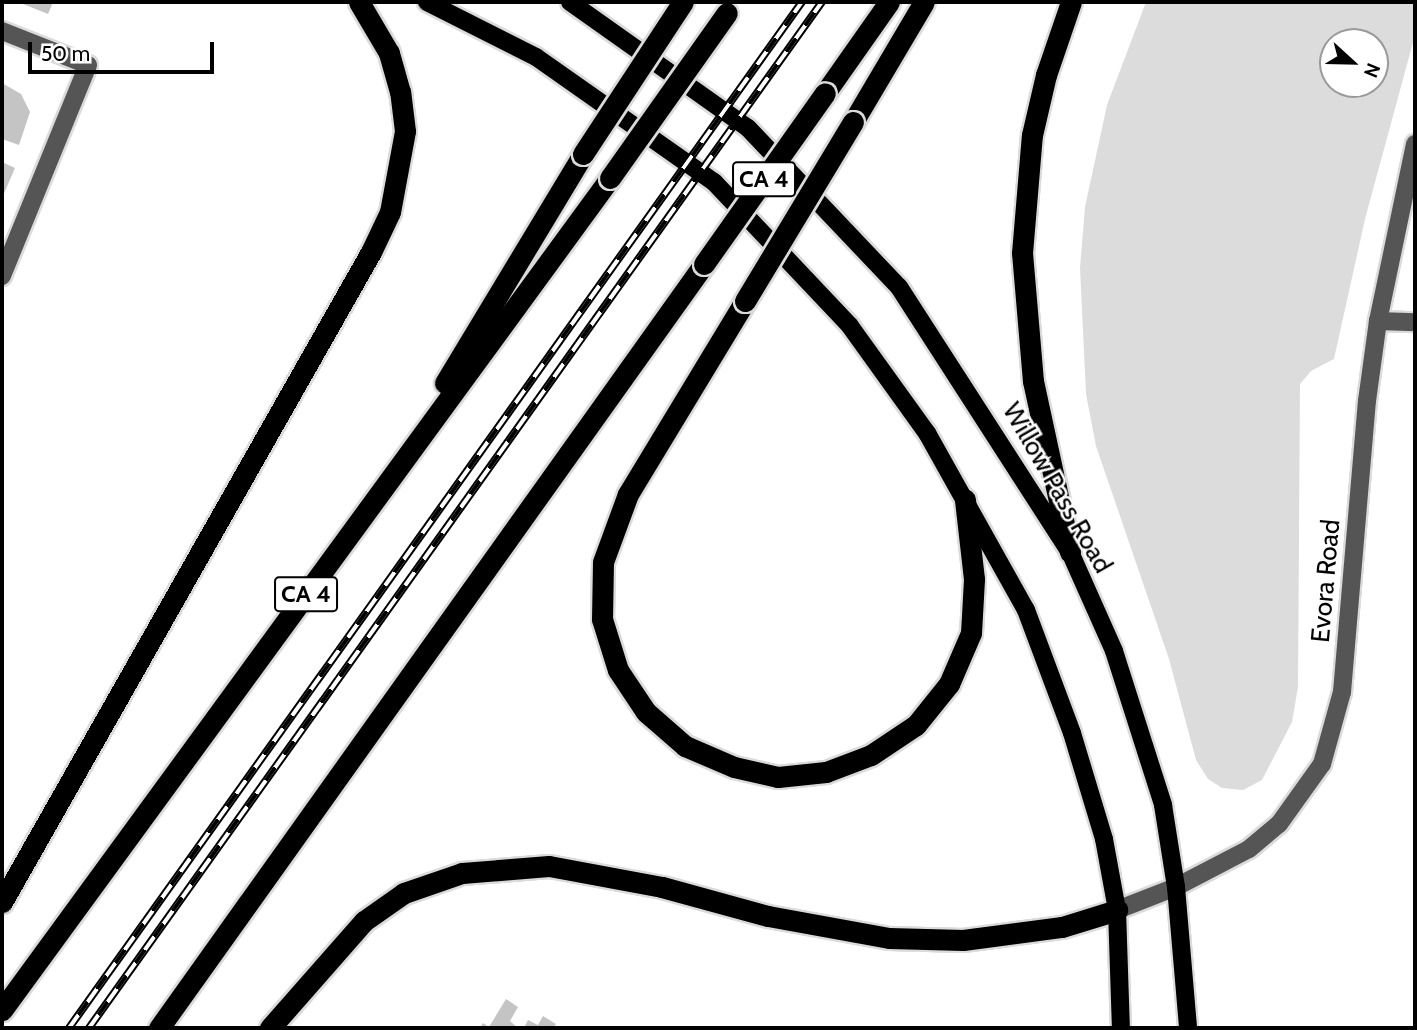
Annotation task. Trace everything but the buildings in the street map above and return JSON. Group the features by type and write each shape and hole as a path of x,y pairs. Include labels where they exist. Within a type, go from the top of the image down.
{"highway":[{"path":"2,902 371,252 390,212 405,131 400,92 389,53 359,2"},
{"path":"374,500 583,154 683,2"},
{"name":"CA 4","path":"159,1028 889,2"},
{"path":"924,2 628,494 603,562 603,619 618,670 646,712 685,746 734,767 778,777 826,772 871,755 916,725 949,684 971,633 974,579 965,500"},
{"path":"1070,552 1033,381 1023,253 1032,135 1046,75 1071,2"},
{"name":"CA 4","path":"2,1010 610,178 731,8"},
{"path":"270,1028 364,920 404,893 462,873 548,866 662,887 768,916 889,938 963,940 1062,927 1117,910"}],"main road":[{"path":"427,2 536,57 714,182 850,326 928,433 1026,610 1072,733 1104,839 1117,910 1121,1028"},
{"name":"Willow Pass Road","path":"570,2 748,128 899,287 1070,552 1114,651 1143,734 1163,805 1176,887 1188,1028"}],"street":[{"path":"2,31 88,65 3,271"},
{"name":"Evora Road","path":"1117,910 1176,887 1250,849 1279,824 1310,785 1336,729 1378,321 1415,144"},
{"path":"1378,321 1415,321"}],"shaded area":[{"path":"1146,2 1415,2 1415,35 1365,219 1334,359 1311,371 1300,384 1298,687 1292,722 1262,780 1243,790 1222,788 1208,779 1196,760 1169,659 1096,446 1086,394 1080,268 1085,207 1107,105"}],"railway":[{"path":"69,1028 802,2"},
{"path":"89,1028 822,2"}]}
